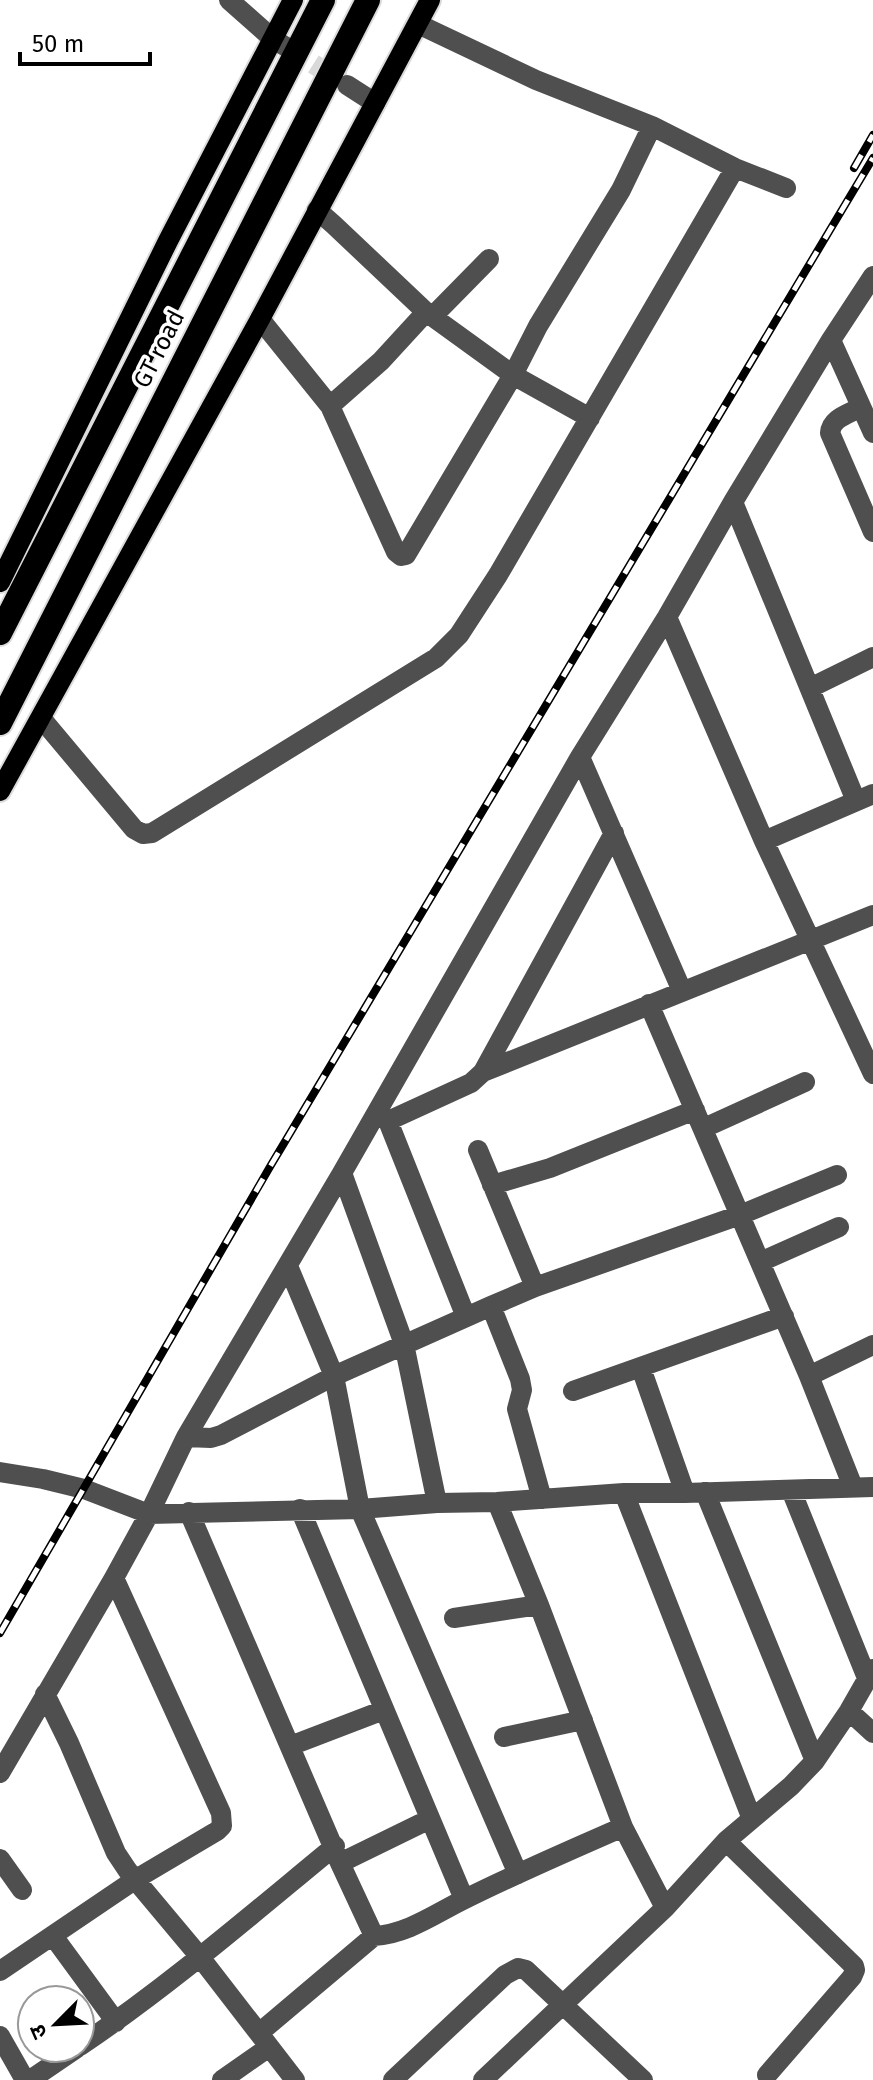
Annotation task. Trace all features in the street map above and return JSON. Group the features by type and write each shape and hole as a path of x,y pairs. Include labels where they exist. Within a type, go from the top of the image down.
{"highway":[{"name":"GT road","path":"0,633 323,0"},
{"name":"GT road","path":"0,723 368,0"}],"main road":[{"path":"0,582 168,241 280,43 293,0"},
{"path":"0,791 260,319 430,0"}],"street":[{"path":"229,0 280,43"},
{"path":"418,24 536,80 652,126 735,168 786,188"},
{"path":"347,85 375,103"},
{"path":"260,319 330,406 396,552 406,555 513,375 538,326 621,190 652,126"},
{"path":"41,718 134,829 143,834 152,833 436,658 459,635 498,575 735,168"},
{"path":"317,210 429,314 513,375 590,418"},
{"path":"330,406 489,259"},
{"path":"0,1773 114,1578 186,1437 342,1173 580,757 831,340 873,276"},
{"path":"831,340 873,433"},
{"path":"861,407 834,422 830,433 873,532"},
{"path":"733,502 810,688 865,797 764,841"},
{"path":"667,617 764,841 871,1062"},
{"path":"810,688 873,657"},
{"path":"580,757 682,991"},
{"path":"466,1317 388,1121 471,1083 483,1072 614,833"},
{"path":"483,1072 873,915"},
{"path":"0,1472 84,1489 149,1514 360,1509 624,1493 863,1487 809,1376 649,1004"},
{"path":"492,1185 805,1082"},
{"path":"478,1150 535,1287"},
{"path":"342,1173 404,1344 437,1503"},
{"path":"186,1437 211,1438 221,1435 334,1376 535,1287 740,1215 837,1175"},
{"path":"760,1262 839,1227"},
{"path":"288,1266 334,1376 360,1509 518,1874"},
{"path":"491,1306 520,1379 522,1390 517,1409 542,1499"},
{"path":"573,1391 784,1316"},
{"path":"809,1376 873,1345"},
{"path":"641,1368 815,1761"},
{"path":"483,2080 665,1908 726,1841 791,1786 815,1761 870,1673 791,1490"},
{"path":"624,1493 752,1819"},
{"path":"497,1502 623,1827 665,1908"},
{"path":"300,1509 464,1899"},
{"path":"189,1512 374,1936"},
{"path":"0,1971 136,1879 217,1831 223,1821 114,1578"},
{"path":"454,1618 539,1605"},
{"path":"45,1694 116,1853 295,2080"},
{"path":"290,1746 384,1710"},
{"path":"849,1711 873,1733"},
{"path":"504,1737 583,1720"},
{"path":"96,2036 338,1854 430,1819"},
{"path":"222,2080 374,1936 403,1930 623,1827"},
{"path":"726,1841 855,1970 767,2075"},
{"path":"0,1859 22,1890"},
{"path":"53,1936 116,2022"},
{"path":"393,2080 511,1971 518,1968 526,1970 643,2080"},
{"path":"0,2036 27,2080 52,2064"}],"tunnel":[{"path":"288,48 342,82"}],"railway":[{"path":"854,168 873,135"},
{"path":"0,1633 271,1165 873,158"}]}
